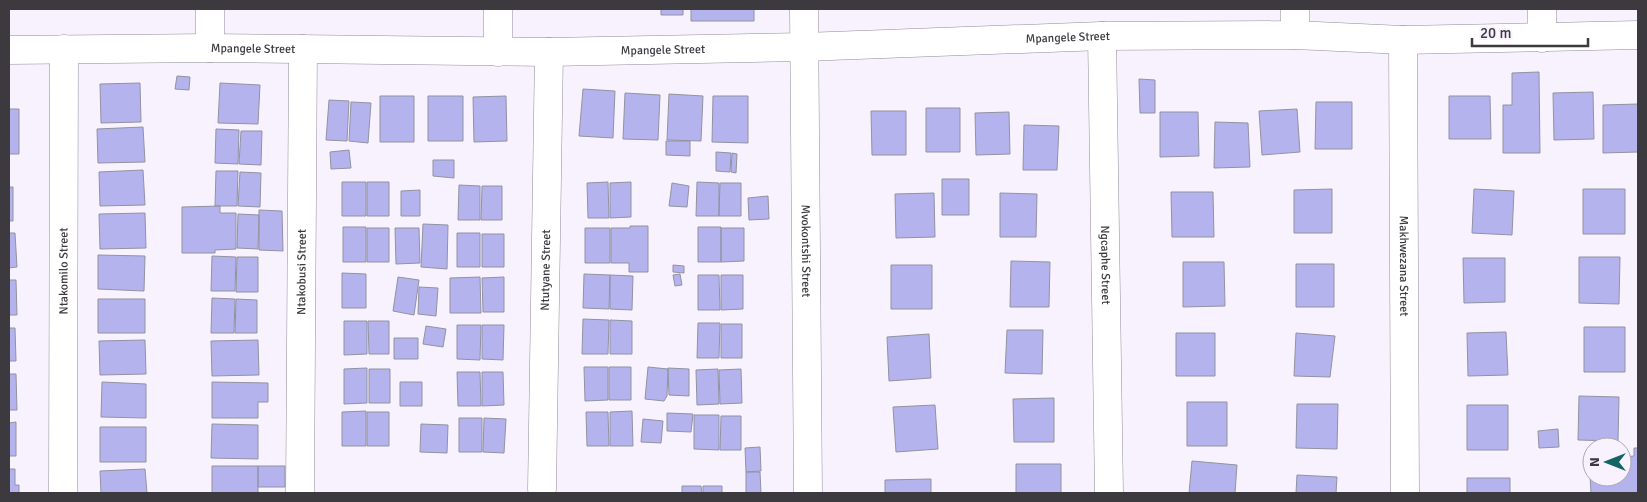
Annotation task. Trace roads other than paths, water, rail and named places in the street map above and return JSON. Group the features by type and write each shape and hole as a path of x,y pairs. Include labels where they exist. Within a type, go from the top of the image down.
{"street":[{"path":"210,9 210,48"},
{"path":"498,9 498,52"},
{"name":"Mvokontshi Street","path":"804,9 808,493"},
{"path":"1542,9 1542,38"},
{"name":"Mpangele Street","path":"9,50 210,48 549,52 804,48 1102,36 1295,22 1403,40 1638,35"},
{"name":"Ngcaphe Street","path":"1102,36 1109,493"},
{"name":"Makhwezana Street","path":"1403,40 1405,493"},
{"name":"Ntakomilo Street","path":"63,493 64,48"},
{"name":"Ntakobusi Street","path":"300,493 302,49"},
{"name":"Ntutyane Street","path":"542,489 549,52"}]}
